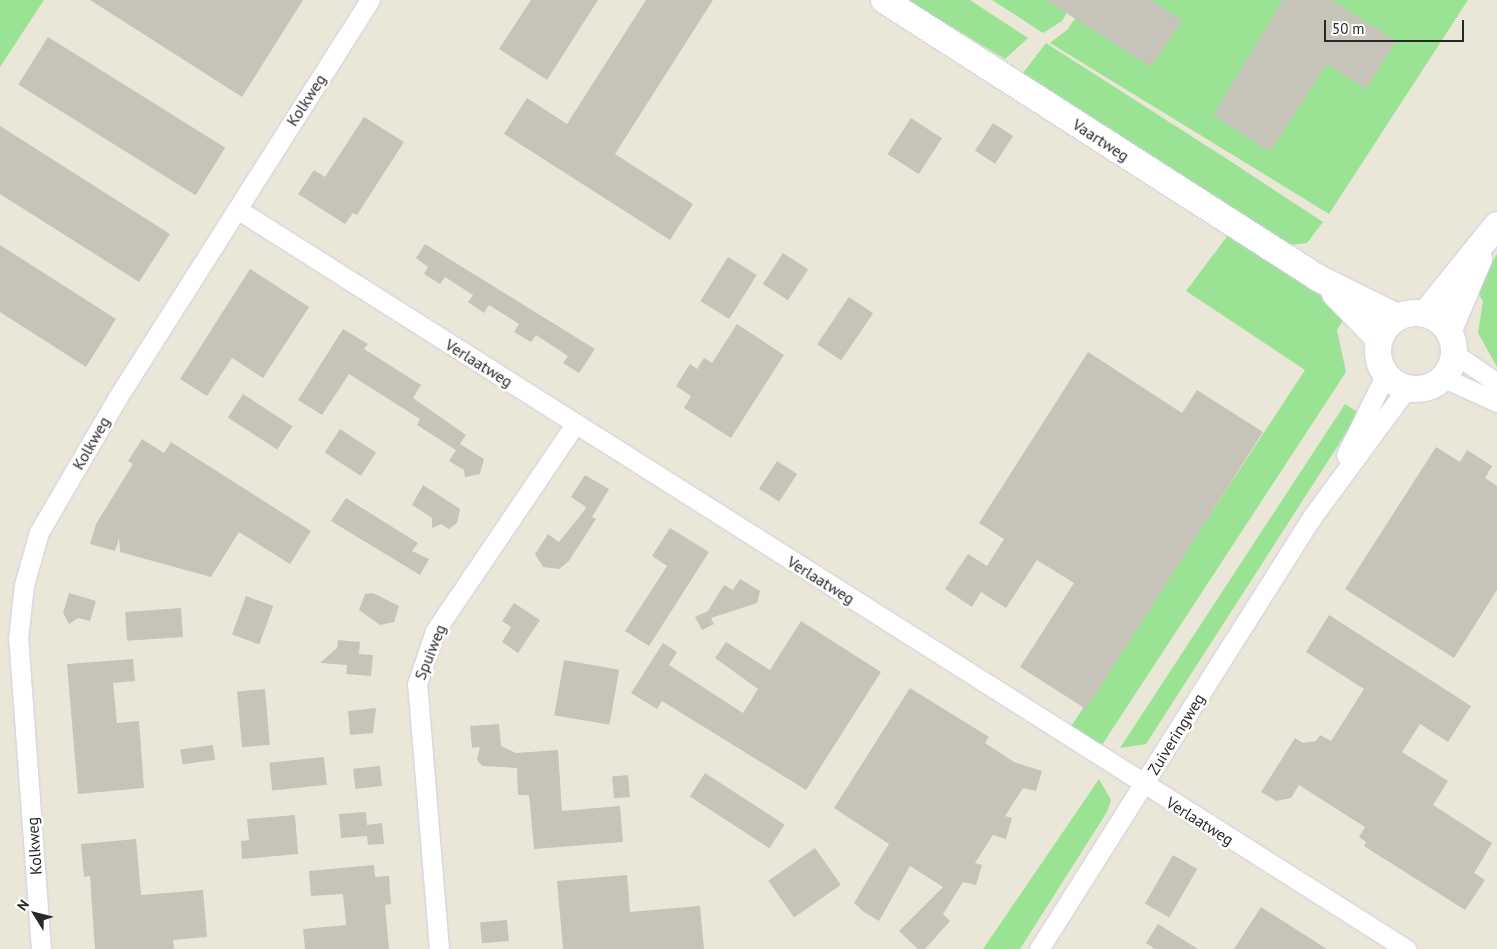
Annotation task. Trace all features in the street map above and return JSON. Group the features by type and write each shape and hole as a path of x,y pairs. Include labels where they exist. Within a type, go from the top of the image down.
{"street":[{"name":"Kolkweg","path":"41,949 18,639 24,585 40,532 237,209 370,0"},
{"name":"Vaartweg","path":"884,0 1318,278 1398,317"},
{"name":"Verlaatweg","path":"237,209 1144,786 1406,949"},
{"path":"1490,235 1452,342 1444,378 1427,388 1407,388 1386,374 1378,357 1380,339 1398,317 1426,313 1490,235"},
{"name":"Vaartweg","path":"1318,278 1380,339"},
{"path":"1426,313 1452,342 1497,384"},
{"name":"Zuiveringweg","path":"1312,518 1386,374"},
{"path":"1444,378 1497,402"},
{"name":"Zuiveringweg","path":"1040,949 1312,518 1407,388"},
{"name":"Spuiweg","path":"439,949 417,684 435,631 575,424"}],"green space":[{"path":"0,0 44,0 0,67"},
{"path":"906,0 970,0 1028,38 1005,59"},
{"path":"992,0 1075,0 1062,21 1043,33"},
{"path":"1087,0 1468,0 1329,214 1050,43 1068,29"},
{"path":"1046,43 1323,222 1307,243 1289,245 1023,73"},
{"path":"1228,235 1324,298 1345,317 1337,330 1346,372 1100,748 1070,728 1305,370 1186,291"},
{"path":"1497,254 1497,367 1478,333 1483,301 1476,290"},
{"path":"1345,404 1359,413 1146,744 1120,748"},
{"path":"1099,779 1111,800 1107,812 1020,949 983,949"}],"building":[{"path":"90,0 303,0 242,97"},
{"path":"531,0 598,0 547,80 499,49"},
{"path":"646,0 713,0 615,154 693,204 670,240 504,134 527,98 567,124"},
{"path":"1046,0 1151,0 1182,20 1151,67"},
{"path":"1283,0 1332,0 1396,41 1366,89 1327,64 1270,152 1213,115"},
{"path":"48,37 225,148 196,195 18,84"},
{"path":"364,117 404,142 357,215 353,213 345,224 298,194 314,170 325,177"},
{"path":"911,118 942,138 919,174 888,154"},
{"path":"993,123 1013,136 995,164 975,151"},
{"path":"0,126 170,234 139,282 0,194"},
{"path":"425,244 595,349 579,373 563,363 568,356 536,335 531,342 514,332 519,324 489,305 484,313 468,302 473,295 445,277 440,284 424,274 428,267 416,258"},
{"path":"0,245 116,319 86,367 0,312"},
{"path":"783,253 808,269 788,300 763,284"},
{"path":"728,257 757,275 729,319 700,301"},
{"path":"250,269 309,307 263,378 232,358 207,396 180,379"},
{"path":"849,297 873,313 841,360 817,344"},
{"path":"737,324 784,355 731,438 684,408 691,396 676,386 690,364 697,369 704,358 712,363"},
{"path":"343,329 368,344 364,349 421,385 413,398 466,435 456,450 417,425 420,419 349,374 322,415 298,400"},
{"path":"1088,352 1182,413 1197,390 1263,432 1086,709 1020,667 1074,583 1037,560 1006,608 981,592 972,607 945,589 968,554 987,566 1004,539 979,523"},
{"path":"243,394 292,426 277,450 228,417"},
{"path":"340,429 376,452 361,476 325,452"},
{"path":"142,439 164,453 171,442 311,531 290,564 239,532 211,577 120,552 119,538 115,551 90,544 96,524 133,464 128,461"},
{"path":"460,444 484,459 480,474 465,477 464,470 449,461"},
{"path":"1436,447 1460,462 1467,450 1492,466 1485,478 1497,486 1497,590 1454,658 1345,589"},
{"path":"777,461 797,474 779,502 759,489"},
{"path":"585,475 609,489 592,517 596,519 569,561 559,569 543,567 535,554 548,534 559,542 586,507 571,497"},
{"path":"423,485 460,509 457,523 449,529 441,524 432,528 432,518 412,505"},
{"path":"346,498 418,543 412,551 429,559 420,575 331,521"},
{"path":"670,528 709,552 649,646 625,631 667,566 652,556"},
{"path":"740,579 760,591 757,603 711,618 714,624 702,630 695,617 708,611 724,585 733,590"},
{"path":"69,593 96,601 90,621 78,618 69,624 63,613"},
{"path":"373,593 399,606 394,622 380,625 359,610 365,594"},
{"path":"246,596 273,606 259,644 232,635"},
{"path":"514,603 540,620 518,653 502,642 511,627 502,621"},
{"path":"181,608 183,637 127,641 125,612"},
{"path":"1329,615 1471,706 1448,742 1420,724 1402,752 1448,781 1433,805 1492,843 1474,873 1485,880 1465,910 1364,846 1366,842 1359,837 1365,827 1299,785 1291,798 1276,801 1261,792 1295,738 1303,743 1316,741 1320,735 1331,741 1364,689 1306,652"},
{"path":"801,621 881,672 806,790 662,701 657,709 631,693 663,643 677,652 669,665 743,713 758,689 715,658 726,642 770,670"},
{"path":"338,640 360,642 359,654 373,655 371,676 346,674 347,665 320,663 337,648"},
{"path":"133,659 135,681 113,683 117,723 139,721 144,788 78,794 67,664"},
{"path":"564,660 619,670 609,725 554,715"},
{"path":"910,688 989,737 985,743 1014,762 1042,771 1036,791 1023,788 1005,816 1012,818 1006,839 993,835 975,863 982,865 976,885 963,882 943,914 950,921 925,949 918,949 899,931 943,887 910,866 879,921 864,912 854,903 889,844 834,808"},
{"path":"265,689 270,745 242,747 237,691"},
{"path":"376,708 373,733 350,735 348,711"},
{"path":"499,724 501,746 516,753 558,750 562,811 620,806 623,842 534,849 529,795 518,795 517,768 482,766 477,760 480,747 472,748 470,726"},
{"path":"213,745 215,760 182,764 180,750"},
{"path":"324,757 327,785 272,791 269,763"},
{"path":"380,766 382,786 355,789 353,769"},
{"path":"705,773 785,825 769,848 690,796"},
{"path":"628,775 630,797 614,798 612,776"},
{"path":"366,812 367,825 382,823 384,844 368,845 367,836 341,838 339,814"},
{"path":"295,815 298,854 242,859 241,841 249,840 247,819"},
{"path":"136,839 141,895 203,890 207,937 173,940 174,949 95,949 90,876 84,877 81,844"},
{"path":"815,848 841,885 794,918 768,881"},
{"path":"1173,855 1197,869 1169,917 1145,903"},
{"path":"374,865 375,877 389,876 391,904 385,905 389,949 305,949 303,929 346,925 343,894 311,896 309,871"},
{"path":"627,875 630,912 700,906 704,949 563,949 557,881"},
{"path":"1261,907 1327,949 1234,949"},
{"path":"507,920 509,941 482,943 480,922"},
{"path":"1158,924 1198,949 1155,949 1146,943"}]}
